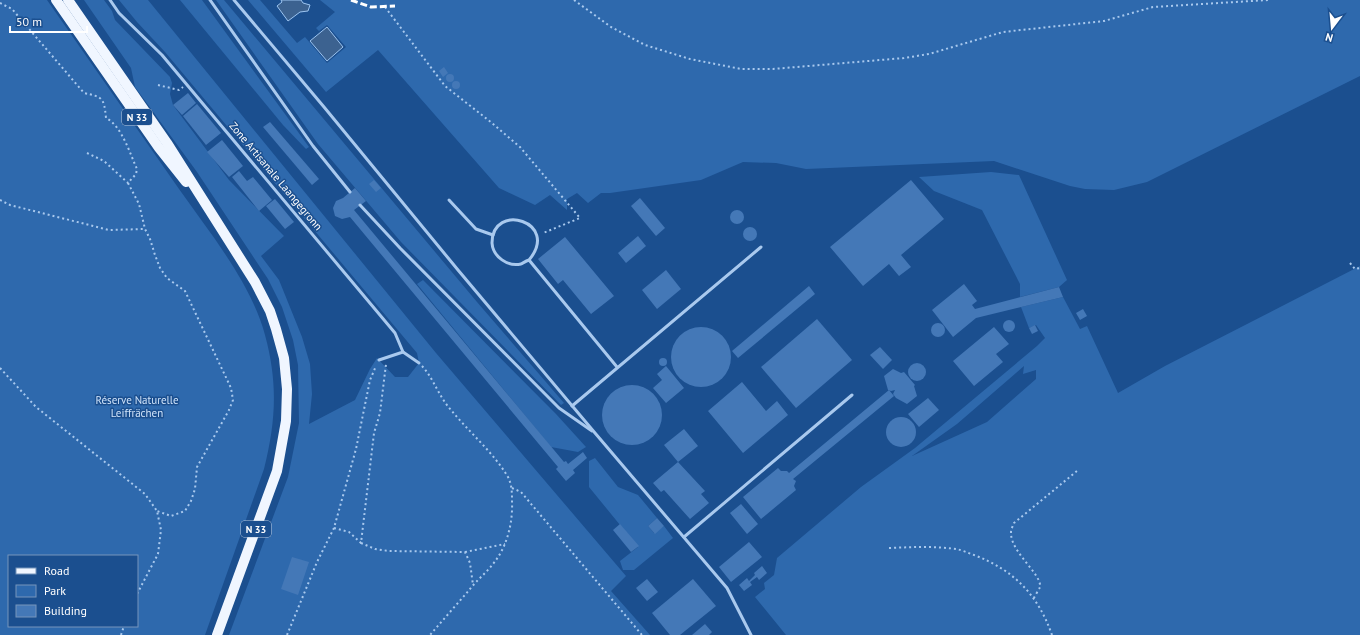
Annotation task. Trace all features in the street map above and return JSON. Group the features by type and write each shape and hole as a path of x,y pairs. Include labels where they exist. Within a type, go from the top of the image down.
{"main road":[{"name":"N 33","path":"56,0 159,148 223,231"},
{"name":"N 33","path":"68,0 168,143 255,282 270,311 284,358 287,389 286,421 277,471 217,635"}],"lane":[{"name":"Zone Artisanale Laangegronn","path":"110,0 120,13 162,56 186,84 395,333 403,352"},
{"path":"210,0 313,146 350,192"},
{"path":"234,0 572,406 727,588 751,635"},
{"path":"449,200 476,229 493,235"},
{"path":"360,205 400,248 559,408 595,433"},
{"path":"515,219 525,221 532,227 537,236 538,245 535,253 529,260 520,264 511,264 502,261 496,254 492,245 493,235 498,227 506,221 515,219"},
{"path":"572,406 761,247"},
{"path":"529,260 617,367"},
{"path":"379,360 403,352 419,363"},
{"path":"684,537 852,395"}],"path":[{"path":"574,0 611,27 645,45 690,59 741,69 773,70 904,58 928,54 1003,32 1104,21 1153,7 1268,0"},
{"path":"0,3 12,9 84,93 98,96 104,102 106,118 111,120 124,139 137,169 136,174 128,183"},
{"path":"385,8 445,86 520,147 580,218 537,236"},
{"path":"158,85 179,90 186,84"},
{"path":"87,153 104,160 128,183 139,204 145,229 160,268 167,278 185,291 231,388 233,400 229,410 197,467 195,489 191,502 185,511 171,516 157,511"},
{"path":"0,200 10,205 109,230 145,229"},
{"path":"1350,263 1354,269 1360,268"},
{"path":"361,543 374,433 380,413 387,357"},
{"path":"287,635 317,562 334,528 356,449 370,380 373,370 379,360"},
{"path":"419,363 426,371 441,397 451,410 502,468 509,479 512,488 512,506 509,529 505,544 494,563 430,635"},
{"path":"0,368 36,407 145,494 157,511 161,530 158,554 138,592"},
{"path":"1034,598 1040,587 1039,579 1021,557 1013,543 1011,532 1012,528 1014,523 1077,471"},
{"path":"512,488 521,492 642,635"},
{"path":"334,528 349,532 361,543 375,549 389,552 465,552 505,544"},
{"path":"889,548 927,546 958,549 986,559 1014,577 1034,598 1052,635"},
{"path":"465,552 470,563 474,585"}],"green space":[{"name":"Réserve Naturelle Leiffrächen","path":"0,0 47,0 216,241 240,278 259,316 269,353 274,386 271,435 264,469 205,635 0,635"},
{"path":"84,0 104,0 112,11 115,20 170,77 172,83 170,94 173,105 229,180 284,236 261,256 279,280 302,337 310,364 312,394 309,424 355,400 377,358 395,377 408,377 419,363 417,353 165,52 119,0 148,0 436,353 626,576 611,591 650,635 229,635 288,477 299,423 298,365 293,340 282,307 268,279 197,172 135,87 131,68"},
{"path":"180,0 202,0 309,147 306,149 283,125"},
{"path":"216,0 224,0 477,302 564,403 561,405 401,242 318,144"},
{"path":"248,0 260,0 297,43 305,37 327,63 346,47 327,25 319,31 316,28 335,12 320,0 1360,0 1360,76 1147,182 1114,190 1085,189 1070,186 994,161 806,169 776,163 743,162 701,180 601,193 588,203 577,193 567,199 567,210 550,195 535,205 499,188 378,50 326,92"},
{"path":"991,172 1019,175 1067,280 1059,287 1020,297 1020,284 982,210 934,191 919,177"},
{"path":"1360,266 1360,635 786,635 755,597 765,589 764,583 774,575 777,558 861,487 915,448 1045,338 1036,325 1029,328 1021,307 1063,297 1080,329 1087,326 1118,393 1165,366","holes":["1024,366 1023,374 1036,370 1036,379 987,422 912,456 957,424"]},
{"path":"423,280 556,414 586,447 578,452 551,447 417,284"},
{"path":"595,458 618,487 638,495 657,518 648,526 654,533 664,526 673,538 634,570 623,570 620,561 638,547 589,487 589,461"}],"shaded area":[{"path":"281,0 301,0 303,3 310,5 308,11 300,12 288,21 277,6 282,2"},
{"path":"327,27 343,47 327,61 310,41"}],"building":[{"path":"444,67 448,73 443,77 439,71"},
{"path":"448,74 452,74 454,78 452,82 448,82 446,80 446,76"},
{"path":"454,81 458,81 460,85 458,89 454,89 452,87 452,83"},
{"path":"188,93 196,103 182,115 173,105"},
{"path":"197,104 221,133 206,145 183,116"},
{"path":"270,122 319,179 312,185 263,127"},
{"path":"222,140 243,166 229,177 207,152"},
{"path":"239,171 247,181 253,177 272,200 259,211 232,177"},
{"path":"374,180 381,188 376,192 369,184"},
{"path":"911,180 944,219 901,255 911,267 899,276 889,264 863,286 830,247"},
{"path":"355,188 366,201 354,210 564,462 566,461 568,464 583,452 587,458 573,470 575,473 566,481 556,469 558,467 350,217 342,219 335,216 333,208 336,201 343,198"},
{"path":"640,198 665,228 656,236 631,206"},
{"path":"275,199 294,222 285,229 266,206"},
{"path":"734,210 740,210 744,214 744,220 740,224 734,224 730,220 730,214"},
{"path":"747,227 753,227 757,231 757,237 753,241 747,241 743,237 743,231"},
{"path":"638,236 646,246 626,263 618,253"},
{"path":"565,237 614,296 591,314 563,280 558,284 538,259"},
{"path":"666,270 681,289 657,309 642,290"},
{"path":"964,284 977,301 972,305 975,309 1059,287 1063,297 976,318 953,337 932,310"},
{"path":"809,286 815,294 738,358 732,351"},
{"path":"1083,309 1087,316 1080,320 1076,313"},
{"path":"817,319 852,360 796,408 761,367"},
{"path":"1007,320 1011,320 1015,326 1011,332 1007,332 1003,328 1003,324"},
{"path":"938,323 943,325 945,330 943,335 938,337 933,335 931,330 933,325"},
{"path":"1035,325 1038,331 1032,334 1029,328"},
{"path":"701,327 717,332 722,336 726,341 731,357 726,373 722,378 717,382 701,387 685,382 680,378 676,373 671,357 676,341 680,336 685,332"},
{"path":"994,327 1009,344 996,354 1003,362 974,386 953,361"},
{"path":"880,347 892,360 883,369 870,355"},
{"path":"661,358 665,358 667,362 665,366 661,366 659,364 659,360"},
{"path":"917,363 923,366 926,372 923,378 917,381 911,378 908,372 911,366"},
{"path":"666,366 684,388 666,403 653,388 662,380 657,374"},
{"path":"893,369 901,373 904,372 915,385 917,396 907,404 896,398 893,394 895,390 888,390 884,376"},
{"path":"742,382 766,411 777,401 788,415 743,453 708,411"},
{"path":"632,385 648,390 653,394 657,399 662,415 657,431 653,436 648,440 632,445 616,440 611,436 607,431 602,415 607,399 611,394 616,390"},
{"path":"889,390 894,396 793,479 796,481 794,486 796,490 761,519 743,497 778,468 781,471 787,471 789,473"},
{"path":"928,398 939,410 919,427 908,414"},
{"path":"901,417 907,418 915,426 915,438 907,446 901,447 895,446 887,438 886,432 887,426 895,418"},
{"path":"684,429 698,446 678,462 664,445"},
{"path":"678,462 705,491 701,494 709,503 690,519 664,490 661,492 653,483"},
{"path":"741,504 758,524 747,534 730,513"},
{"path":"657,518 664,526 655,534 648,526"},
{"path":"620,524 639,546 631,552 613,530"},
{"path":"749,542 762,557 731,582 719,567"},
{"path":"292,557 309,562 298,595 281,589"},
{"path":"762,566 767,573 759,580 757,577 750,582 752,585 744,591 739,585 747,578 749,581 755,575 754,573"},
{"path":"647,579 658,592 647,601 636,588"},
{"path":"693,579 716,606 680,635 670,635 652,613"},
{"path":"705,624 712,632 709,635 692,635"}],"railway":[{"path":"351,0 371,7 395,6"}]}
